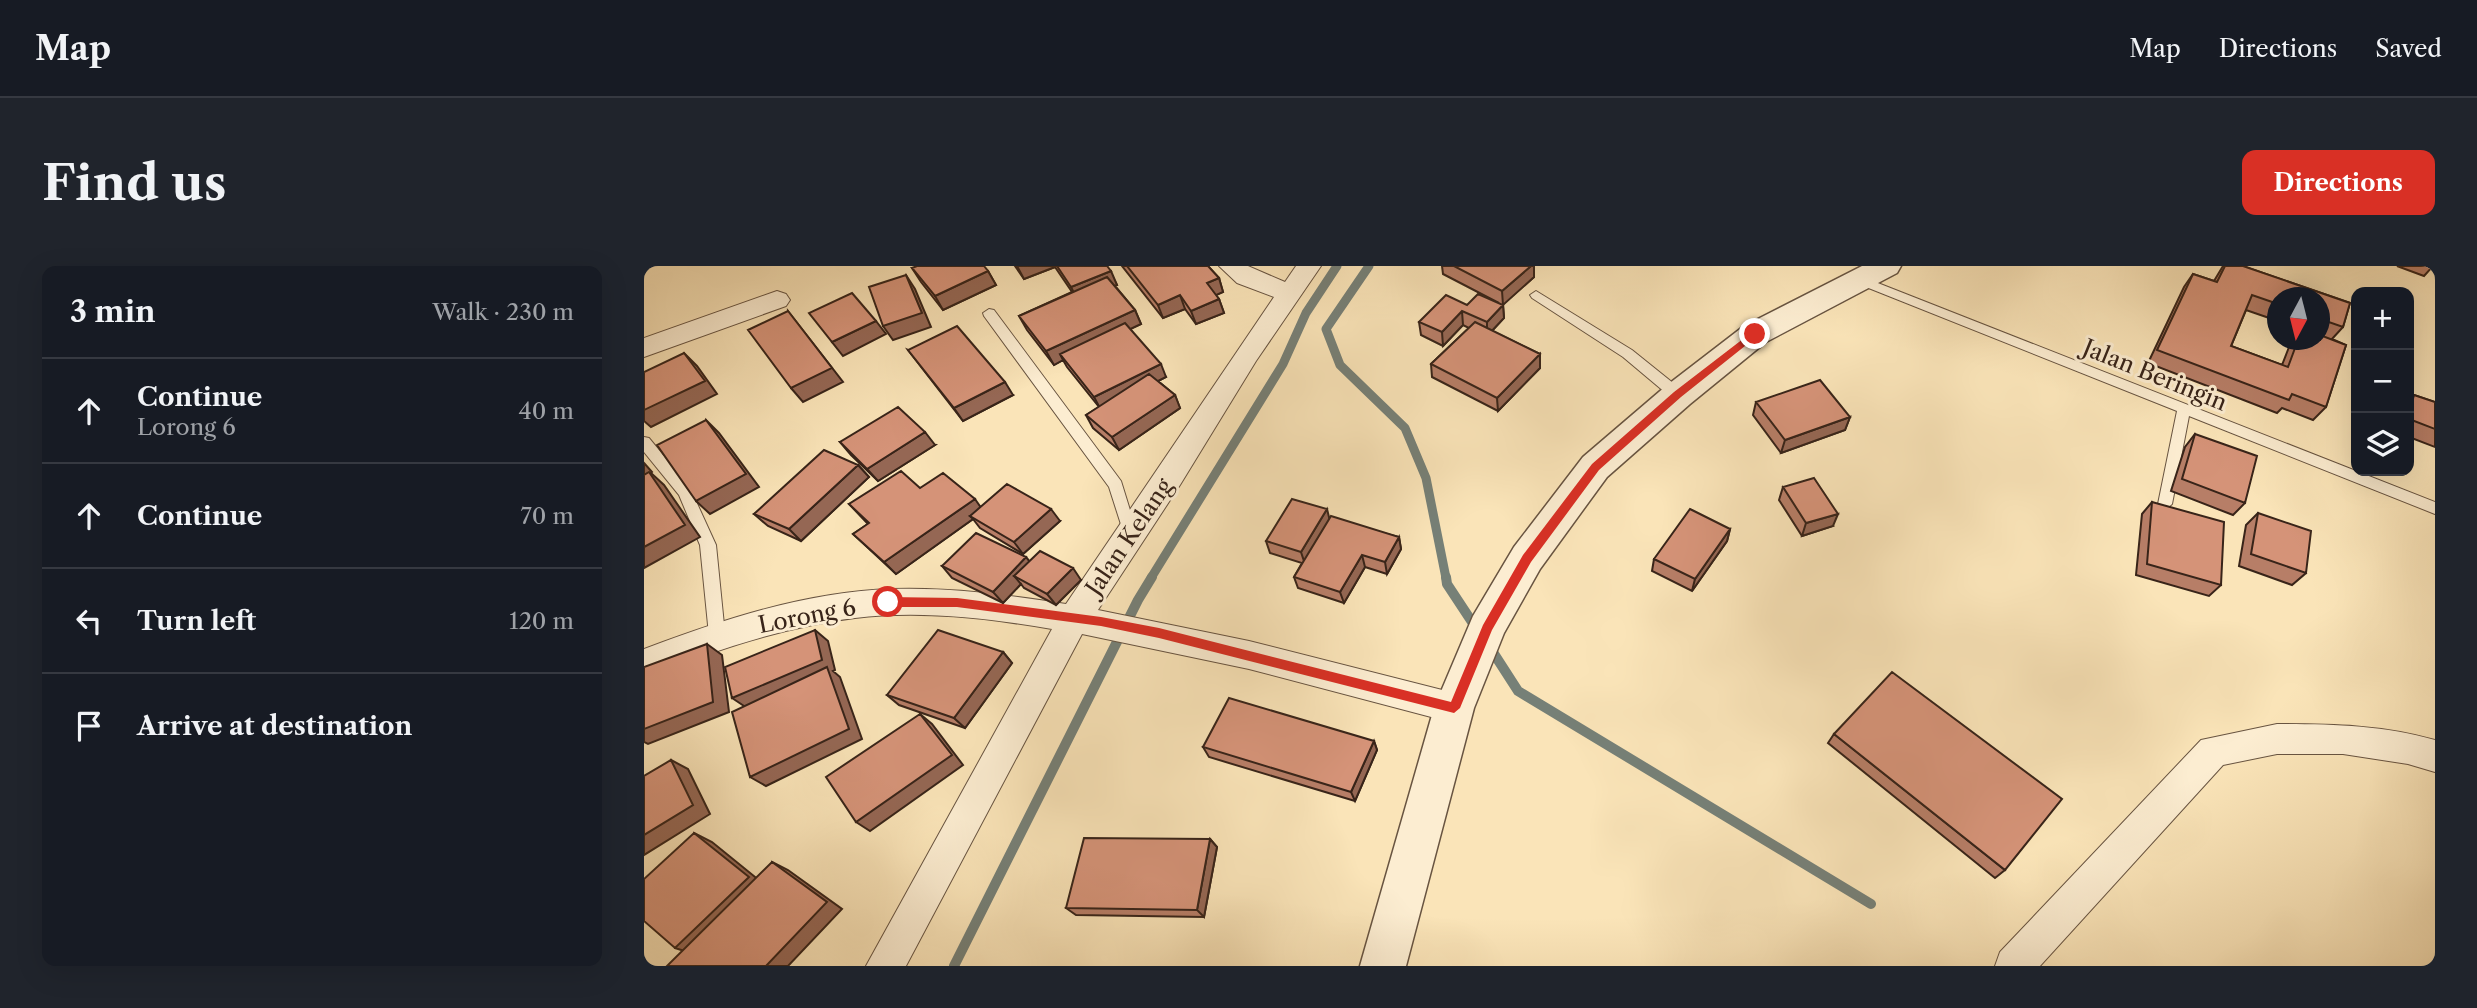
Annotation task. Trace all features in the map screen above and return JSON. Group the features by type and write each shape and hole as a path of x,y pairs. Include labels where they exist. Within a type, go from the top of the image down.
{"street":[{"path":"1231,266 1246,277 1289,293"},
{"name":"Jalan Kelang","path":"885,966 1088,620 1131,536 1309,266"},
{"path":"1383,966 1454,708 1480,644 1527,558 1595,467 1666,383 1873,273"},
{"path":"644,348 777,300"},
{"name":"Lorong 6","path":"644,663 716,635 819,610 888,602 957,602 1159,633 1454,708"},
{"path":"2014,966 2213,751 2277,739 2343,738 2408,748 2435,756"}],"lane":[{"name":"Jalan Beringin","path":"1873,273 2184,410 2435,508"},
{"path":"1536,295 1625,350 1666,383"},
{"path":"989,313 1116,485 1131,536"},
{"path":"2165,504 2184,410"},
{"path":"644,442 685,492 708,545 716,635"}],"building":[{"path":"984,266 988,271 935,296 912,268"},
{"path":"1057,266 1107,266 1111,271 1071,287"},
{"path":"1127,266 1208,266 1219,278 1207,283 1219,299 1191,311 1180,295 1158,305"},
{"path":"1454,266 1531,266 1502,291"},
{"path":"2225,266 2243,266 2304,287 2267,287 2267,300 2252,295 2231,346 2288,367 2294,350 2330,350 2330,339 2346,345 2326,407 2292,394 2289,400 2157,350 2193,274 2217,282"},
{"path":"906,275 922,313 883,326 869,287"},
{"path":"1107,277 1135,310 1046,351 1019,316"},
{"path":"852,293 876,321 832,342 809,313"},
{"path":"1478,294 1503,305 1487,322 1462,311 1442,332 1419,322 1446,295 1467,305"},
{"path":"2330,296 2350,303 2343,327 2330,322"},
{"path":"788,311 832,368 791,388 748,330"},
{"path":"1475,322 1540,354 1497,398 1431,364"},
{"path":"1125,323 1161,364 1094,397 1060,354"},
{"path":"957,326 1005,382 954,408 908,350"},
{"path":"684,353 705,381 644,410 644,372"},
{"path":"1149,374 1175,395 1112,437 1086,415"},
{"path":"1820,380 1850,417 1785,440 1756,402"},
{"path":"2414,395 2435,402 2435,429 2414,421"},
{"path":"898,407 925,432 867,469 840,442"},
{"path":"706,420 746,474 696,501 657,445"},
{"path":"2195,434 2257,456 2245,503 2182,479"},
{"path":"824,450 858,465 789,529 754,514"},
{"path":"901,471 920,488 943,473 975,499 884,562 853,534 869,523 849,504"},
{"path":"649,472 685,525 644,547 644,475"},
{"path":"1814,478 1838,514 1806,523 1783,487"},
{"path":"1007,484 1051,509 1014,542 970,516"},
{"path":"1292,499 1327,509 1301,552 1266,541"},
{"path":"2152,502 2224,522 2221,585 2147,564"},
{"path":"1690,509 1730,529 1695,579 1654,559"},
{"path":"2258,513 2311,531 2306,573 2251,554"},
{"path":"1331,516 1399,537 1385,562 1362,555 1340,592 1294,577"},
{"path":"976,533 1026,557 993,592 942,566"},
{"path":"1040,551 1073,568 1047,594 1014,576"},
{"path":"815,630 822,660 732,698 725,667"},
{"path":"938,630 1003,652 954,718 887,695"},
{"path":"707,644 713,702 644,729 644,667"},
{"path":"827,667 849,729 750,777 732,712"},
{"path":"1892,672 2062,799 2005,870 1834,734"},
{"path":"1229,698 1374,741 1351,792 1203,747"},
{"path":"920,714 952,755 856,822 826,777"},
{"path":"671,760 693,805 644,835 644,776"},
{"path":"694,833 749,877 675,948 644,921 644,879"},
{"path":"1084,838 1210,839 1197,910 1066,908"},
{"path":"772,862 827,902 766,966 667,966"}],"waterway":[{"path":"1151,578 1283,364 1306,313 1337,266"},
{"path":"1369,266 1326,329 1340,365 1405,428 1426,478 1446,578"},
{"path":"954,966 1152,577"},
{"path":"1446,577 1447,584 1478,631"},
{"path":"1489,646 1518,691 1871,904"}],"route":[{"path":"888,602 957,602 1101,622 1159,633 1454,708 1487,628 1527,558 1595,467 1678,394 1755,334"}]}
